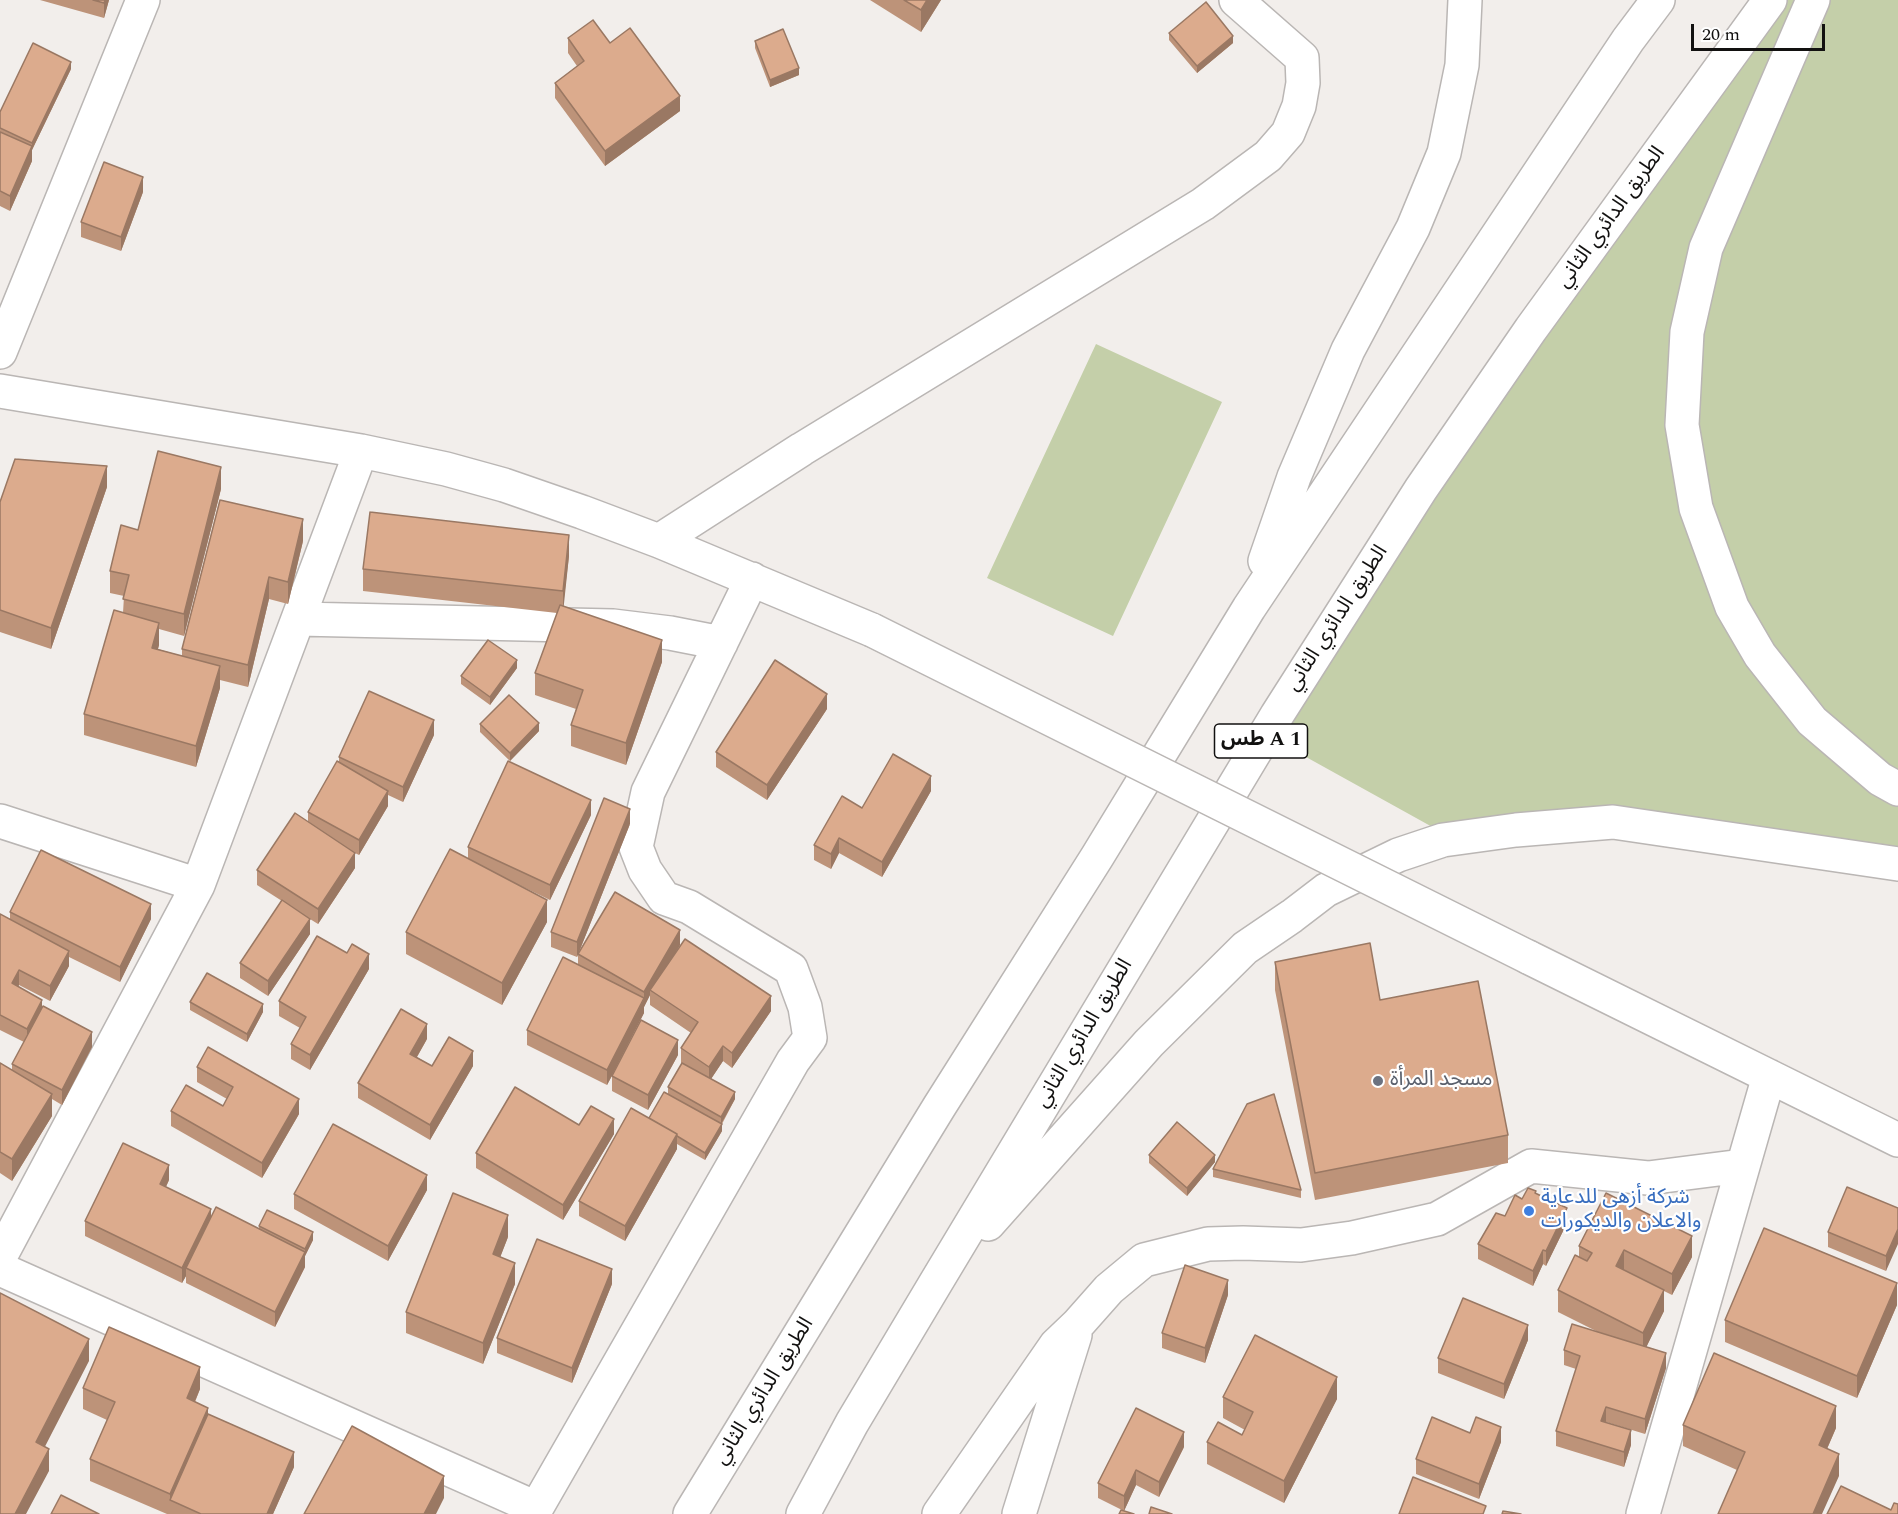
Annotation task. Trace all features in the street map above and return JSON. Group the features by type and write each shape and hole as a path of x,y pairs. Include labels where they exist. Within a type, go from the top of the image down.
{"main road":[{"path":"0,352 143,0"},
{"path":"659,541 802,449 1203,204 1268,156 1288,134 1299,106 1304,83 1302,58 1236,0"},
{"path":"1249,608 1294,477 1348,350 1413,228 1444,153 1462,65 1465,0"},
{"path":"1628,40 1653,0"},
{"name":"الطريق الدائري الثاني","path":"690,1514 939,1107 1097,857 1249,608 1628,40 1658,0"},
{"name":"الطريق الدائري الثاني","path":"803,1514 852,1423 1277,714 1421,489 1538,320 1770,0"},
{"path":"1813,0 1706,248 1687,332 1682,424 1696,508 1732,607 1755,645 1812,722 1880,779 1898,789"},
{"path":"0,391 361,452 446,469 504,485 659,541 872,630 1898,1140"},
{"path":"0,1257 198,885 361,452"},
{"path":"0,1269 535,1511 793,1061 810,1038 805,1007 791,969 689,907 664,898 645,870 636,847 648,792 752,579"},
{"path":"299,619 613,626 670,633 721,643"},
{"path":"0,821 198,885"},
{"path":"935,1284 1149,1043 1245,948 1326,890 1398,855 1443,840 1516,830 1612,822 1898,864"},
{"path":"1643,1514 1769,1077"},
{"path":"939,1514 1056,1345 1109,1289 1144,1260 1208,1244 1301,1245 1322,1243 1437,1219 1532,1166 1648,1178 1742,1166"},
{"path":"1019,1514 1078,1324"}],"green space":[{"path":"1771,0 1898,0 1898,864 1697,835 1454,839 1297,752 1277,715"},
{"path":"1096,344 1222,402 1113,636 987,578"}],"building":[{"path":"904,0 927,0 921,10"},
{"path":"1206,2 1233,36 1197,66 1169,33"},
{"path":"593,20 610,43 630,28 680,96 605,151 555,83 584,61 568,38"},
{"path":"783,29 799,68 770,80 755,41"},
{"path":"33,43 71,62 32,143 0,128 0,112"},
{"path":"0,132 32,146 10,196 0,191"},
{"path":"104,162 143,177 121,237 81,222"},
{"path":"158,451 221,467 184,614 123,599 129,575 110,571 121,525 138,530"},
{"path":"15,459 107,466 51,628 0,610 0,502"},
{"path":"220,500 303,519 288,582 269,577 248,665 182,649"},
{"path":"370,512 569,535 563,591 363,569"},
{"path":"560,605 662,640 626,743 571,725 583,690 535,673"},
{"path":"114,610 159,623 152,648 220,666 196,746 84,714"},
{"path":"488,640 517,660 490,697 461,676"},
{"path":"775,660 827,694 767,785 716,752"},
{"path":"369,691 434,720 403,787 339,757"},
{"path":"509,695 539,723 510,753 480,724"},
{"path":"893,754 931,776 882,862 839,838 831,854 814,845 842,796 862,808"},
{"path":"337,761 388,791 359,840 308,812"},
{"path":"508,761 591,800 550,885 468,847"},
{"path":"604,798 630,809 577,942 551,932"},
{"path":"295,813 355,853 318,909 257,870"},
{"path":"450,849 547,900 502,983 406,932"},
{"path":"41,850 151,904 120,967 10,912"},
{"path":"615,892 680,930 644,992 578,954"},
{"path":"282,900 310,919 268,981 240,963"},
{"path":"0,914 69,951 50,986 19,970 12,983 42,1000 27,1029 0,1015"},
{"path":"317,936 347,953 352,944 369,954 310,1055 291,1044 306,1017 279,1001"},
{"path":"685,939 771,996 732,1053 723,1046 709,1067 681,1048 698,1022 650,990"},
{"path":"1370,943 1380,1000 1478,981 1508,1135 1315,1173 1275,962"},
{"path":"563,957 644,998 607,1070 527,1030"},
{"path":"207,973 263,1004 247,1034 190,1002"},
{"path":"43,1006 92,1032 62,1090 12,1064"},
{"path":"401,1009 427,1024 410,1054 432,1066 449,1037 473,1051 430,1125 358,1083"},
{"path":"641,1020 678,1040 648,1095 612,1076"},
{"path":"208,1047 299,1099 262,1163 171,1111 186,1085 223,1106 233,1087 197,1067"},
{"path":"0,1063 52,1094 12,1159 0,1152"},
{"path":"682,1063 735,1092 721,1117 668,1087"},
{"path":"515,1087 579,1125 591,1106 614,1119 563,1205 476,1153"},
{"path":"664,1092 722,1124 705,1153 649,1118"},
{"path":"1274,1094 1301,1190 1213,1169 1247,1104"},
{"path":"631,1108 677,1134 625,1226 579,1201"},
{"path":"1177,1122 1215,1155 1187,1188 1149,1155"},
{"path":"333,1124 427,1175 388,1246 294,1194"},
{"path":"123,1143 169,1165 160,1184 211,1209 182,1268 85,1221"},
{"path":"1847,1187 1898,1208 1898,1229 1886,1256 1828,1232"},
{"path":"1528,1188 1567,1208 1546,1251 1543,1250 1533,1271 1478,1244 1496,1213 1505,1216 1515,1195 1522,1199"},
{"path":"453,1193 508,1215 493,1254 515,1263 483,1343 406,1312"},
{"path":"1606,1193 1692,1236 1672,1274 1624,1250 1616,1266 1664,1290 1643,1333 1558,1290 1575,1255 1587,1261 1592,1253 1579,1246"},
{"path":"216,1207 305,1252 275,1312 186,1268"},
{"path":"267,1210 313,1232 305,1249 259,1226"},
{"path":"1764,1228 1897,1283 1857,1376 1725,1320"},
{"path":"537,1239 612,1269 572,1368 497,1338"},
{"path":"1185,1265 1228,1280 1205,1348 1162,1333"},
{"path":"0,1293 89,1339 36,1442 49,1449 15,1514 0,1514"},
{"path":"1463,1298 1528,1325 1504,1384 1438,1358"},
{"path":"1572,1324 1666,1353 1645,1419 1606,1407 1601,1421 1631,1430 1624,1452 1556,1431 1580,1356 1564,1350"},
{"path":"109,1327 200,1367 187,1398 208,1408 170,1494 90,1459 115,1402 83,1388"},
{"path":"1255,1335 1337,1377 1284,1481 1207,1442 1218,1422 1242,1435 1253,1412 1223,1397"},
{"path":"1714,1353 1836,1406 1819,1445 1839,1454 1813,1514 1718,1514 1745,1452 1683,1425"},
{"path":"1136,1408 1184,1432 1159,1482 1136,1470 1124,1496 1098,1483"},
{"path":"208,1414 294,1452 267,1514 201,1514 170,1500"},
{"path":"1432,1417 1470,1433 1476,1417 1501,1427 1479,1484 1416,1459"},
{"path":"352,1426 444,1476 424,1514 304,1514"},
{"path":"1413,1477 1486,1506 1483,1514 1399,1514"},
{"path":"1841,1486 1891,1510 1894,1503 1898,1504 1898,1514 1827,1514"},
{"path":"61,1495 99,1514 51,1514"},
{"path":"1151,1507 1172,1514 1149,1514"},
{"path":"1121,1510 1134,1514 1119,1514"},
{"path":"1503,1511 1521,1514 1502,1514"}],"place":[{"name":"مسجد المرأة","path":"1378,1081"},
{"name":"شركة أزهى للدعاية والاعلان والديكورات","path":"1529,1211"}]}
